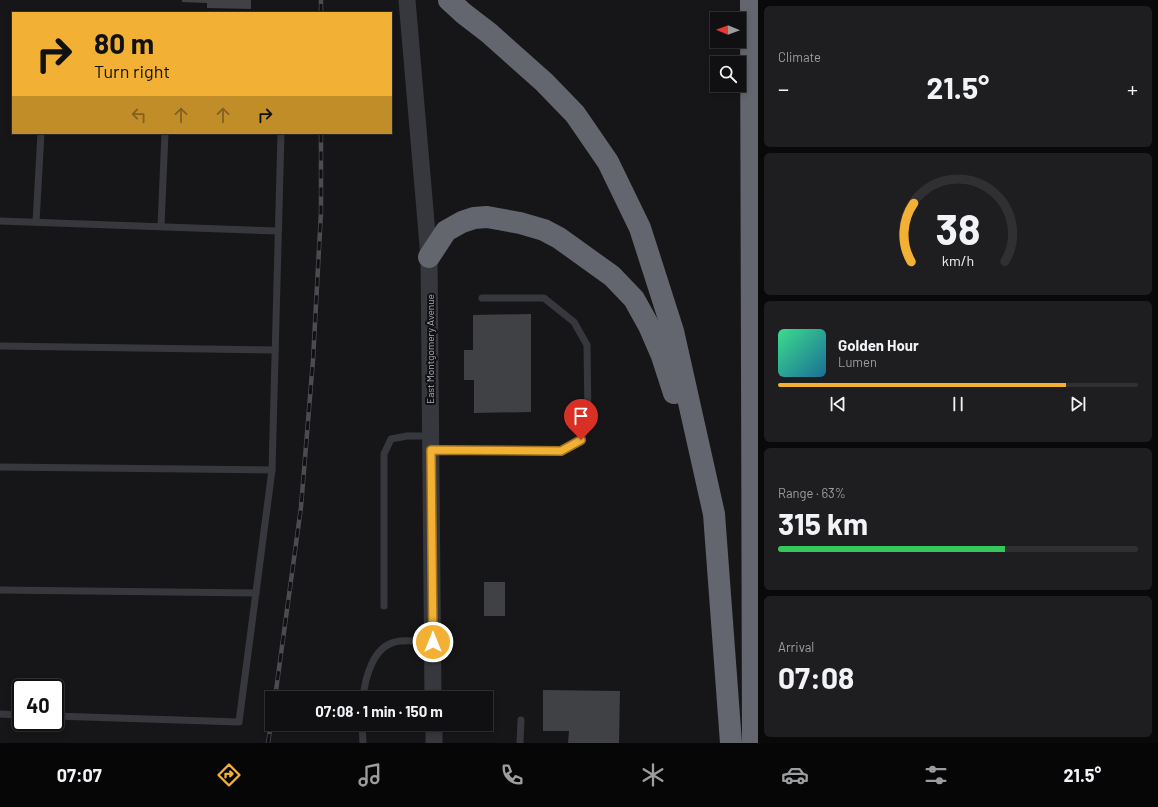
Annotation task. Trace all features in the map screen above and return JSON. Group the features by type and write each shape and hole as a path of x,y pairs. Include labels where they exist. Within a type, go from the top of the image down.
{"highway":[{"path":"449,0 463,14 489,33 544,82 575,114 608,162 640,228 673,331 714,514 730,743"},
{"path":"751,0 753,743"},
{"path":"429,257 446,230 474,218 487,217 520,223 544,230 559,238 612,276 634,299 649,326 662,356 714,514"}],"street":[{"name":"East Montgomery Avenue","path":"407,0 429,257 433,691"},
{"path":"434,731 434,743"}],"lane":[{"path":"36,222 41,134"},
{"path":"161,226 165,134"},
{"path":"64,716 239,722 272,470 281,134"},
{"path":"0,221 278,231"},
{"path":"384,606 384,454 391,439 407,436 431,443 561,451 581,440 588,420 587,345 574,322 544,298 482,298"},
{"path":"0,346 275,350"},
{"path":"0,467 272,470"},
{"path":"0,590 256,593"},
{"path":"364,691 369,668 382,648 395,641 433,642"},
{"path":"0,714 12,715"},
{"path":"520,743 521,720"},
{"path":"362,731 363,743"}],"building":[{"path":"182,0 251,0 251,9 207,8 207,3 182,2"},
{"path":"531,314 531,412 474,413 474,380 464,380 464,350 473,350 473,315"},
{"path":"484,582 505,582 505,616 484,616"},
{"path":"543,690 620,691 619,743 568,743 569,731 543,731"}],"railway":[{"path":"321,0 321,12"},
{"path":"276,691 301,507 313,360 321,212 321,134"},
{"path":"268,743 270,731"}],"route":[{"path":"433,642 431,450 561,451 581,440"}]}
